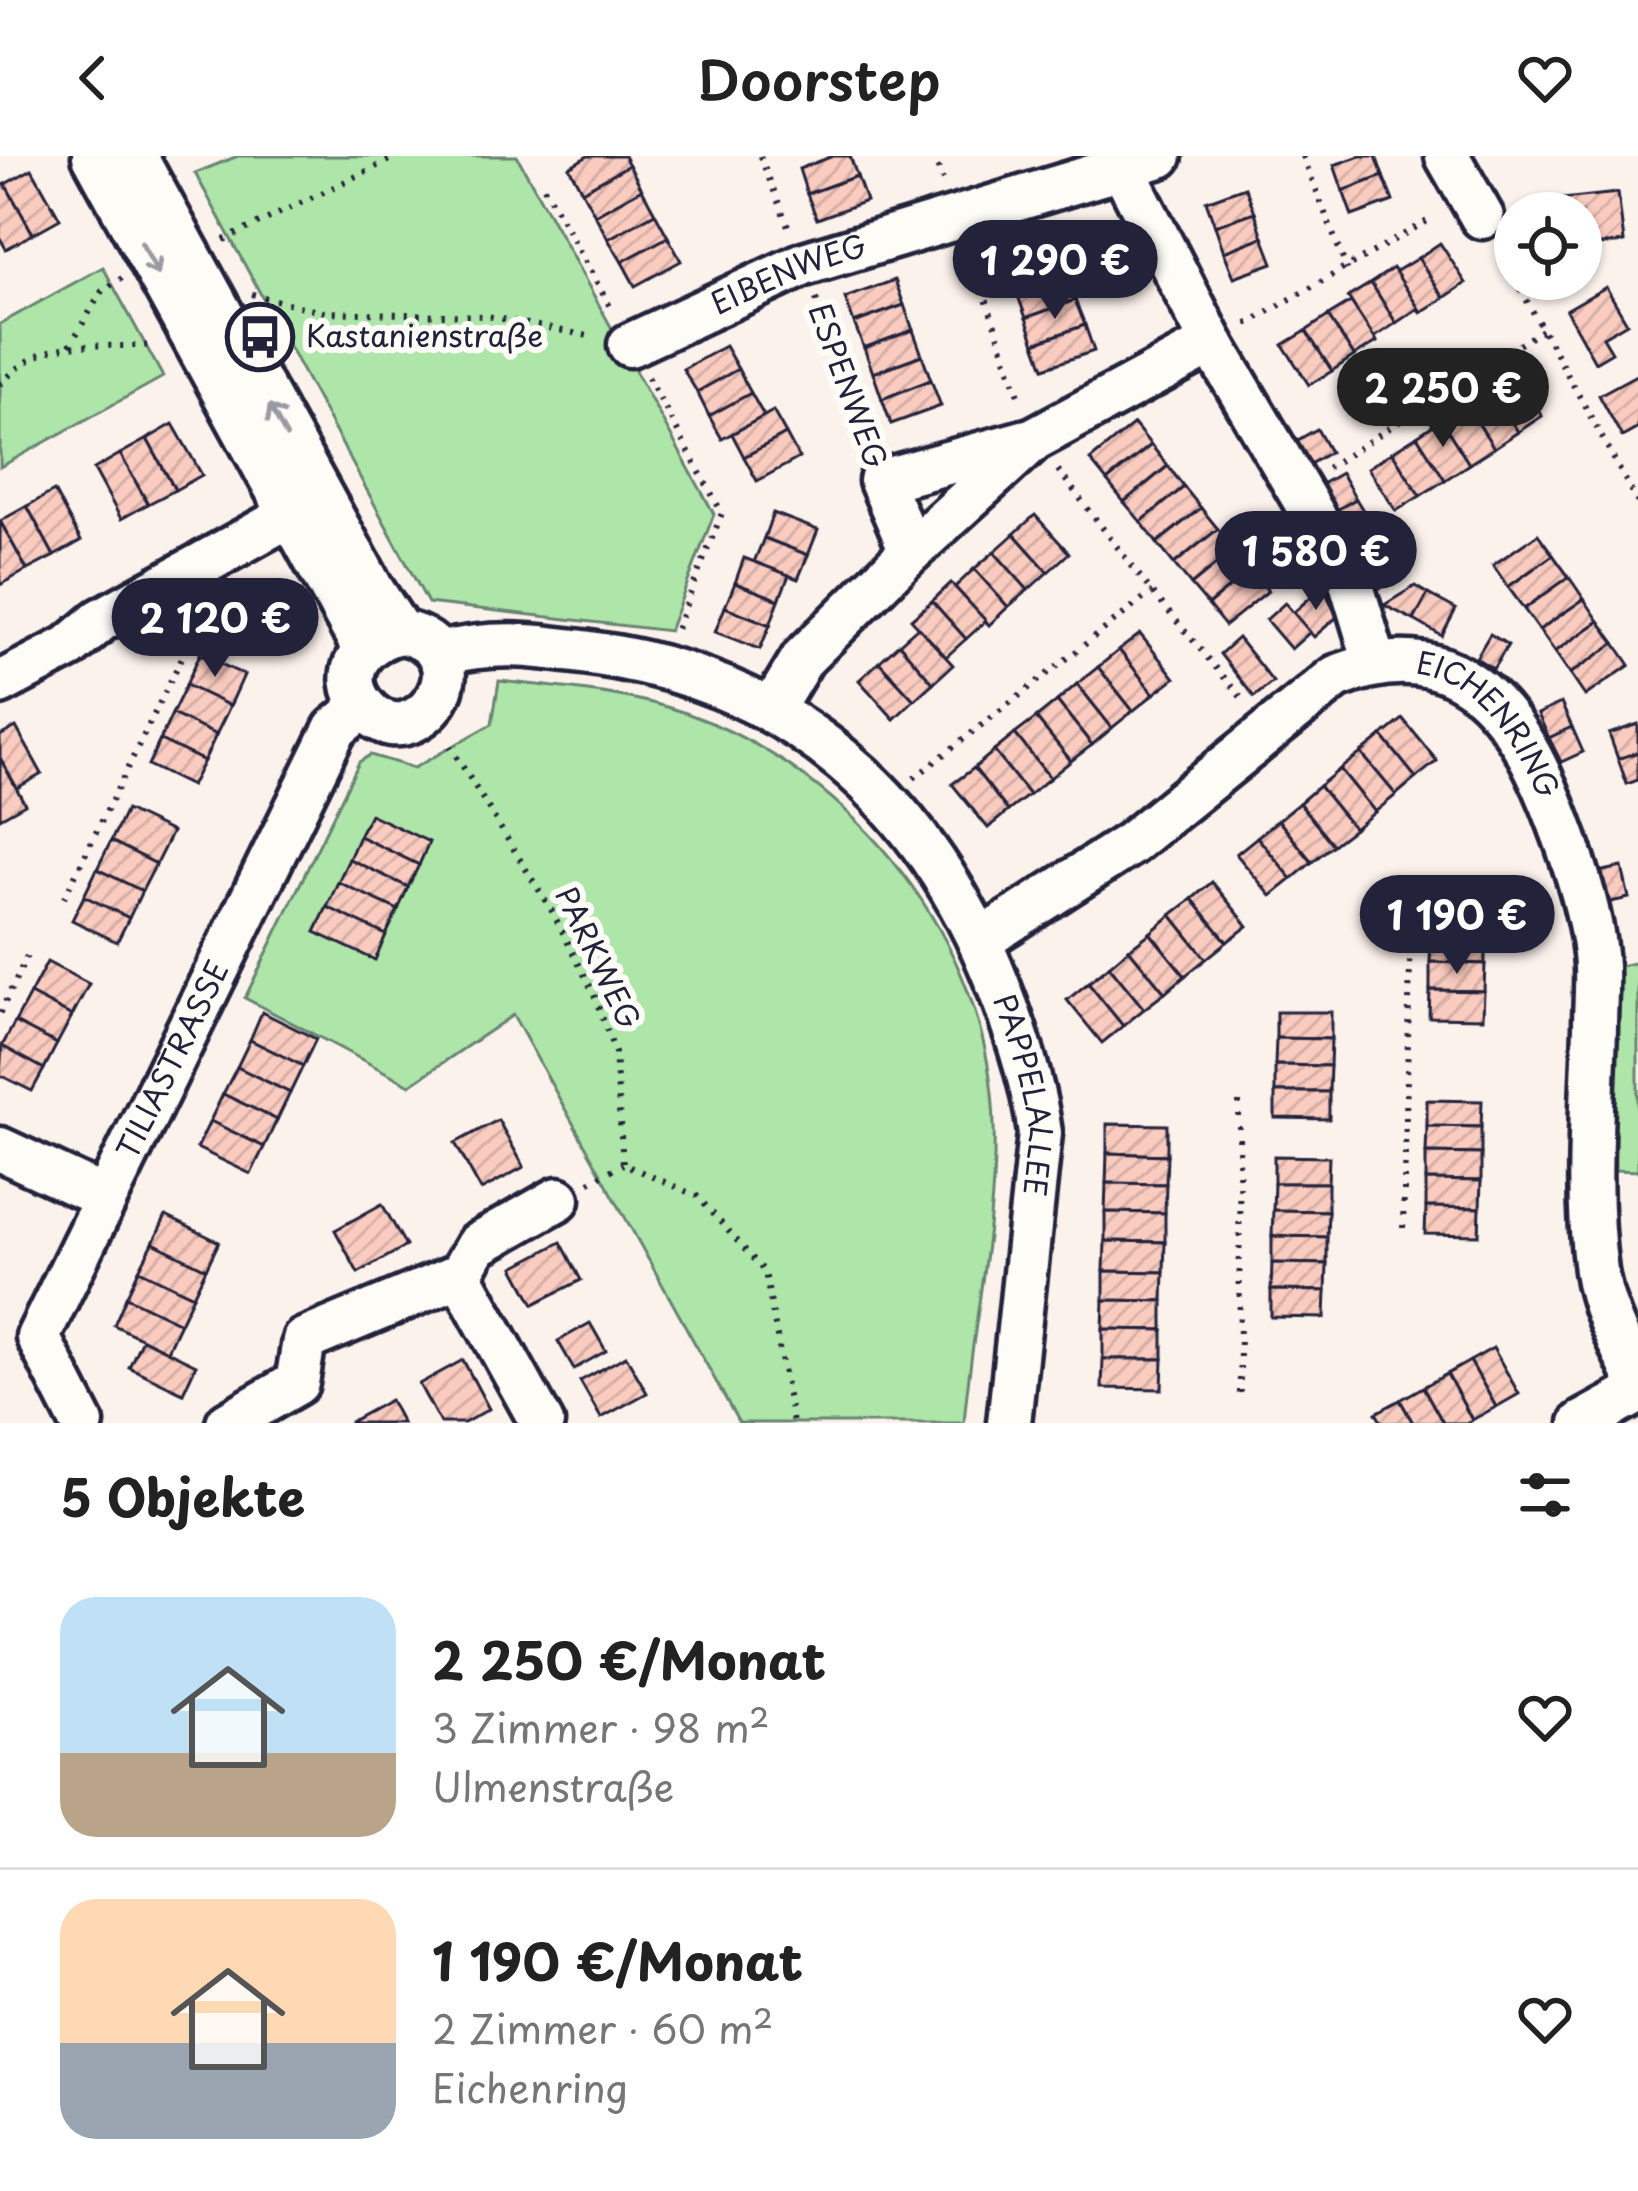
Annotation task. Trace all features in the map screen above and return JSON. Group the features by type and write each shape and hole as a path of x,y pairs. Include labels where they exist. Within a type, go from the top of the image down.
{"street":[{"path":"94,156 149,258 305,507 381,639"},
{"path":"135,156 305,507"},
{"path":"1447,156 1482,217"},
{"path":"1142,163 1212,343 1349,576 1375,662"},
{"name":"EIBENWEG","path":"631,345 804,264 1142,163"},
{"name":"ESPENWEG","path":"911,551 881,481 1034,439 1212,343"},
{"name":"ESPENWEG","path":"770,711 803,658 1034,439"},
{"path":"0,683 69,647 101,620 305,507"},
{"path":"415,634 438,654 443,687 424,715 409,722 392,722 363,706 353,676 381,639 415,634"},
{"name":"PAPPELALLEE","path":"438,654 482,644 520,643 662,666 770,711 813,736 887,799 946,875 981,940 1021,1043 1040,1133 1009,1423"},
{"name":"EICHENRING","path":"981,940 1130,844 1336,677 1375,662 1446,669 1481,690 1514,726 1543,778 1577,869 1596,955 1590,1182 1597,1275 1612,1325 1638,1382"},
{"name":"TILIASTRASSE","path":"82,1423 38,1337 335,728 363,706"},
{"path":"0,1149 104,1196"},
{"path":"228,1423 298,1383 304,1340 460,1275 477,1245 558,1199"},
{"path":"460,1275 542,1423"},
{"path":"1582,1423 1638,1392"}],"path":[{"path":"221,242 398,156"},
{"name":"ESPENWEG","path":"760,156 881,481"},
{"path":"933,156 1034,439 1152,592 1270,732"},
{"path":"1304,156 1347,270"},
{"path":"544,187 722,513 662,666"},
{"path":"1212,343 1430,220"},
{"path":"70,345 102,291 149,258"},
{"path":"248,293 323,312 488,316 631,345"},
{"path":"1526,300 1638,503"},
{"path":"1298,486 1542,330"},
{"path":"0,385 15,368 70,345 154,345"},
{"path":"64,898 189,643 160,589"},
{"path":"887,799 1152,592"},
{"name":"PARKWEG","path":"450,746 553,913 594,994 615,1053 622,1163 698,1196 765,1272 793,1423"},
{"path":"1403,1228 1411,926"},
{"path":"0,1013 27,956"},
{"path":"1239,1102 1240,1400"}],"green space":[{"path":"238,156 517,156 714,514 669,631 428,603 195,173"},
{"path":"103,267 163,377 0,467 0,324"},
{"path":"499,681 640,700 686,713 748,740 805,777 857,821 902,873 940,930 968,992 987,1057 994,1125 992,1200 964,1423 739,1423 513,1015 410,1085 245,998 359,762 370,755 414,768 492,724"},
{"path":"1638,962 1638,1171 1615,1170 1615,967"}],"building":[{"path":"588,156 624,156 629,165 582,191 569,167"},
{"path":"833,156 850,156 857,176 807,194 799,169"},
{"path":"1376,156 1383,176 1343,191 1334,165"},
{"path":"629,165 642,189 595,215 582,191"},
{"path":"32,169 60,219 33,234 5,184"},
{"path":"857,176 866,201 817,219 807,194"},
{"path":"1383,176 1393,201 1352,216 1343,191"},
{"path":"5,184 33,234 6,249 0,238 0,187"},
{"path":"1245,187 1255,212 1215,226 1206,201"},
{"path":"642,189 655,213 608,239 595,215"},
{"path":"1618,193 1624,242 1602,245 1602,195"},
{"path":"1255,212 1263,237 1224,252 1215,226"},
{"path":"655,213 668,237 622,262 608,239"},
{"path":"1048,224 1058,249 1008,267 998,242"},
{"path":"668,237 681,261 635,286 622,262"},
{"path":"1263,237 1273,263 1234,277 1224,252"},
{"path":"1440,243 1466,283 1444,298 1418,258"},
{"path":"1058,249 1066,275 1017,293 1008,267"},
{"path":"1418,258 1444,298 1421,312 1395,272"},
{"path":"1393,268 1421,312 1417,309 1396,323 1371,283"},
{"path":"1066,275 1075,300 1026,318 1017,293"},
{"path":"895,280 904,305 854,323 845,298"},
{"path":"1371,283 1396,323 1375,337 1377,342 1348,297"},
{"path":"1606,287 1627,323 1603,337 1612,352 1595,362 1566,310 1583,300 1602,300"},
{"path":"1075,300 1085,325 1035,343 1026,318"},
{"path":"1351,302 1377,342 1354,356 1328,316"},
{"path":"904,305 913,330 864,348 854,323"},
{"path":"1328,316 1354,356 1332,371 1306,331"},
{"path":"1085,325 1094,351 1044,368 1035,343"},
{"path":"913,330 922,355 873,373 864,348"},
{"path":"1306,331 1332,371 1309,385 1283,345"},
{"path":"725,346 738,369 697,392 683,369"},
{"path":"922,355 931,380 882,399 873,373"},
{"path":"738,369 751,393 709,416 697,392"},
{"path":"1514,372 1542,416 1518,432 1490,388"},
{"path":"1638,374 1638,428 1622,437 1599,395"},
{"path":"931,380 941,406 891,424 882,399"},
{"path":"1490,388 1518,432 1494,448 1466,404"},
{"path":"751,393 764,416 722,439 709,416"},
{"path":"1466,404 1494,448 1469,464 1441,420"},
{"path":"773,411 786,434 744,457 732,434"},
{"path":"1441,420 1469,464 1445,480 1417,436"},
{"path":"173,424 202,475 175,490 147,439"},
{"path":"1134,424 1151,445 1107,481 1090,460"},
{"path":"1317,429 1330,452 1310,464 1296,441"},
{"path":"786,434 799,458 757,481 744,457"},
{"path":"1417,436 1445,480 1420,496 1392,452"},
{"path":"147,439 175,490 148,504 120,454"},
{"path":"1151,445 1168,466 1124,502 1107,481"},
{"path":"1392,452 1420,496 1396,511 1368,468"},
{"path":"120,454 148,504 121,519 94,469"},
{"path":"1168,466 1184,487 1141,522 1124,502"},
{"path":"1341,473 1356,499 1335,511 1320,485"},
{"path":"1184,487 1201,508 1157,543 1141,522"},
{"path":"54,491 81,541 54,556 27,506"},
{"path":"1356,499 1369,520 1347,533 1335,511"},
{"path":"27,506 54,556 27,570 0,521"},
{"path":"1201,508 1218,529 1174,564 1157,543"},
{"path":"773,513 818,530 808,555 764,538"},
{"path":"1035,515 1069,553 1048,572 1014,534"},
{"path":"0,521 27,570 0,585"},
{"path":"1218,529 1235,549 1191,585 1174,564"},
{"path":"1375,533 1398,578 1378,589 1354,544"},
{"path":"1014,534 1048,572 1028,590 994,552"},
{"path":"1538,534 1553,555 1508,587 1493,565"},
{"path":"764,538 808,555 798,579 754,562"},
{"path":"1235,549 1251,570 1208,605 1191,585"},
{"path":"994,552 1028,590 1008,607 974,569"},
{"path":"1553,555 1569,577 1524,609 1508,587"},
{"path":"744,558 789,575 779,600 735,583"},
{"path":"974,569 1008,607 989,625 955,587"},
{"path":"1251,570 1268,591 1225,626 1208,605"},
{"path":"1569,577 1584,599 1539,630 1524,609"},
{"path":"735,583 779,600 770,625 725,607"},
{"path":"951,583 986,621 966,639 932,601"},
{"path":"1323,586 1337,617 1314,637 1293,613"},
{"path":"1415,586 1428,594 1414,620 1384,605"},
{"path":"1428,594 1456,609 1442,636 1414,620"},
{"path":"1584,599 1599,621 1555,652 1539,630"},
{"path":"932,601 966,639 946,657 911,619"},
{"path":"1285,603 1310,632 1291,649 1266,620"},
{"path":"725,607 770,625 760,649 715,632"},
{"path":"1599,621 1615,643 1570,674 1555,652"},
{"path":"918,627 953,665 933,683 899,644"},
{"path":"1140,634 1175,678 1154,694 1119,650"},
{"path":"1490,634 1508,645 1493,669 1476,658"},
{"path":"1238,638 1273,682 1254,697 1220,654"},
{"path":"1615,643 1630,665 1585,696 1570,674"},
{"path":"899,644 933,683 914,700 879,662"},
{"path":"1119,650 1154,694 1133,711 1098,667"},
{"path":"200,654 244,675 230,706 186,685"},
{"path":"879,662 914,700 894,719 859,680"},
{"path":"1098,667 1133,711 1112,728 1077,684"},
{"path":"1077,684 1112,728 1092,745 1057,701"},
{"path":"186,685 230,706 216,735 172,714"},
{"path":"1057,701 1092,745 1071,761 1036,718"},
{"path":"1561,703 1572,727 1549,738 1538,714"},
{"path":"172,714 216,735 204,761 160,740"},
{"path":"1036,718 1071,761 1050,778 1015,734"},
{"path":"1403,719 1437,761 1416,778 1382,736"},
{"path":"1638,724 1638,752 1618,759 1609,734"},
{"path":"16,727 42,774 17,788 0,758 0,736"},
{"path":"1572,727 1583,752 1561,762 1549,738"},
{"path":"1015,734 1050,778 1029,795 994,751"},
{"path":"1382,736 1416,778 1396,795 1361,753"},
{"path":"160,740 204,761 191,786 148,765"},
{"path":"994,751 1029,795 1008,811 974,768"},
{"path":"1638,752 1638,780 1627,784 1618,759"},
{"path":"1361,753 1396,795 1375,812 1340,769"},
{"path":"0,758 25,804 0,818"},
{"path":"974,768 1008,811 988,828 952,784"},
{"path":"1340,769 1375,812 1354,829 1319,786"},
{"path":"1319,786 1354,829 1333,845 1299,803"},
{"path":"1299,803 1333,845 1312,862 1278,820"},
{"path":"126,810 172,832 156,864 111,841"},
{"path":"370,814 429,842 419,865 359,836"},
{"path":"1278,820 1312,862 1292,879 1257,837"},
{"path":"359,836 419,865 408,887 349,859"},
{"path":"1257,837 1292,879 1271,896 1236,854"},
{"path":"111,841 156,864 142,891 97,869"},
{"path":"349,859 408,887 398,910 338,882"},
{"path":"1622,867 1629,898 1606,903 1599,872"},
{"path":"97,869 142,891 129,918 84,896"},
{"path":"338,882 398,910 386,935 327,907"},
{"path":"1212,882 1248,926 1227,942 1192,899"},
{"path":"84,896 129,918 117,942 72,920"},
{"path":"1192,899 1227,942 1206,959 1171,915"},
{"path":"327,907 386,935 375,960 315,932"},
{"path":"1431,908 1485,910 1485,937 1431,935"},
{"path":"1171,915 1206,959 1185,976 1150,933"},
{"path":"1150,933 1185,976 1165,993 1129,949"},
{"path":"1431,935 1485,937 1485,964 1430,962"},
{"path":"1129,949 1165,993 1144,1009 1109,966"},
{"path":"47,962 89,984 72,1016 30,994"},
{"path":"1430,962 1485,964 1484,991 1430,990"},
{"path":"1109,966 1144,1009 1123,1026 1088,983"},
{"path":"1088,983 1123,1026 1102,1043 1067,1000"},
{"path":"1430,990 1484,991 1483,1018 1429,1017"},
{"path":"30,994 72,1016 57,1044 15,1022"},
{"path":"262,1012 316,1039 303,1066 250,1040"},
{"path":"1276,1012 1331,1012 1331,1039 1276,1038"},
{"path":"15,1022 57,1044 44,1069 2,1046"},
{"path":"1276,1038 1331,1039 1330,1066 1275,1065"},
{"path":"250,1040 303,1066 290,1093 237,1067"},
{"path":"2,1046 44,1069 32,1091 0,1075"},
{"path":"1275,1065 1330,1066 1329,1092 1275,1092"},
{"path":"237,1067 290,1093 277,1120 223,1094"},
{"path":"1275,1092 1329,1092 1329,1119 1275,1118"},
{"path":"223,1094 277,1120 264,1147 210,1121"},
{"path":"1427,1100 1482,1101 1481,1127 1427,1126"},
{"path":"498,1120 524,1167 481,1190 455,1143"},
{"path":"210,1121 264,1147 251,1174 197,1148"},
{"path":"1107,1124 1167,1125 1167,1155 1107,1153"},
{"path":"1427,1126 1481,1127 1481,1154 1426,1153"},
{"path":"1107,1153 1167,1155 1166,1184 1106,1183"},
{"path":"1426,1153 1481,1154 1481,1181 1426,1180"},
{"path":"1274,1156 1329,1157 1328,1183 1274,1183"},
{"path":"1426,1180 1481,1181 1480,1208 1426,1207"},
{"path":"1106,1183 1166,1184 1165,1213 1105,1212"},
{"path":"1274,1183 1328,1183 1328,1211 1273,1210"},
{"path":"382,1204 406,1246 358,1273 335,1230"},
{"path":"1426,1207 1480,1208 1479,1235 1425,1234"},
{"path":"1273,1210 1328,1211 1327,1237 1272,1236"},
{"path":"1105,1212 1165,1213 1165,1242 1105,1241"},
{"path":"166,1216 219,1242 206,1269 153,1243"},
{"path":"1272,1236 1327,1237 1327,1264 1272,1263"},
{"path":"1105,1241 1165,1242 1164,1272 1104,1271"},
{"path":"561,1242 581,1280 534,1304 514,1267"},
{"path":"153,1243 206,1269 193,1296 139,1270"},
{"path":"1272,1263 1327,1264 1326,1291 1271,1290"},
{"path":"139,1270 193,1296 180,1323 126,1297"},
{"path":"1104,1271 1164,1272 1163,1301 1104,1300"},
{"path":"1271,1290 1326,1291 1325,1318 1271,1317"},
{"path":"126,1297 180,1323 167,1351 114,1325"},
{"path":"1104,1300 1163,1301 1163,1330 1103,1329"},
{"path":"590,1323 606,1351 574,1369 558,1341"},
{"path":"1103,1329 1163,1330 1163,1359 1103,1359"},
{"path":"142,1339 196,1365 183,1393 129,1367"},
{"path":"1493,1348 1519,1394 1496,1407 1470,1361"},
{"path":"626,1356 647,1393 601,1418 580,1381"},
{"path":"1103,1359 1163,1359 1162,1389 1102,1388"},
{"path":"463,1360 489,1409 464,1423 440,1423 419,1384"},
{"path":"1470,1361 1496,1407 1472,1420 1447,1374"},
{"path":"1447,1374 1472,1420 1466,1423 1443,1423 1423,1387"},
{"path":"1423,1387 1443,1423 1413,1423 1400,1400"},
{"path":"390,1400 402,1423 350,1423 350,1422"},
{"path":"1400,1400 1413,1423 1382,1423 1376,1413"}],"place":[{"name":"Kastanienstraße","path":"260,337"}]}
